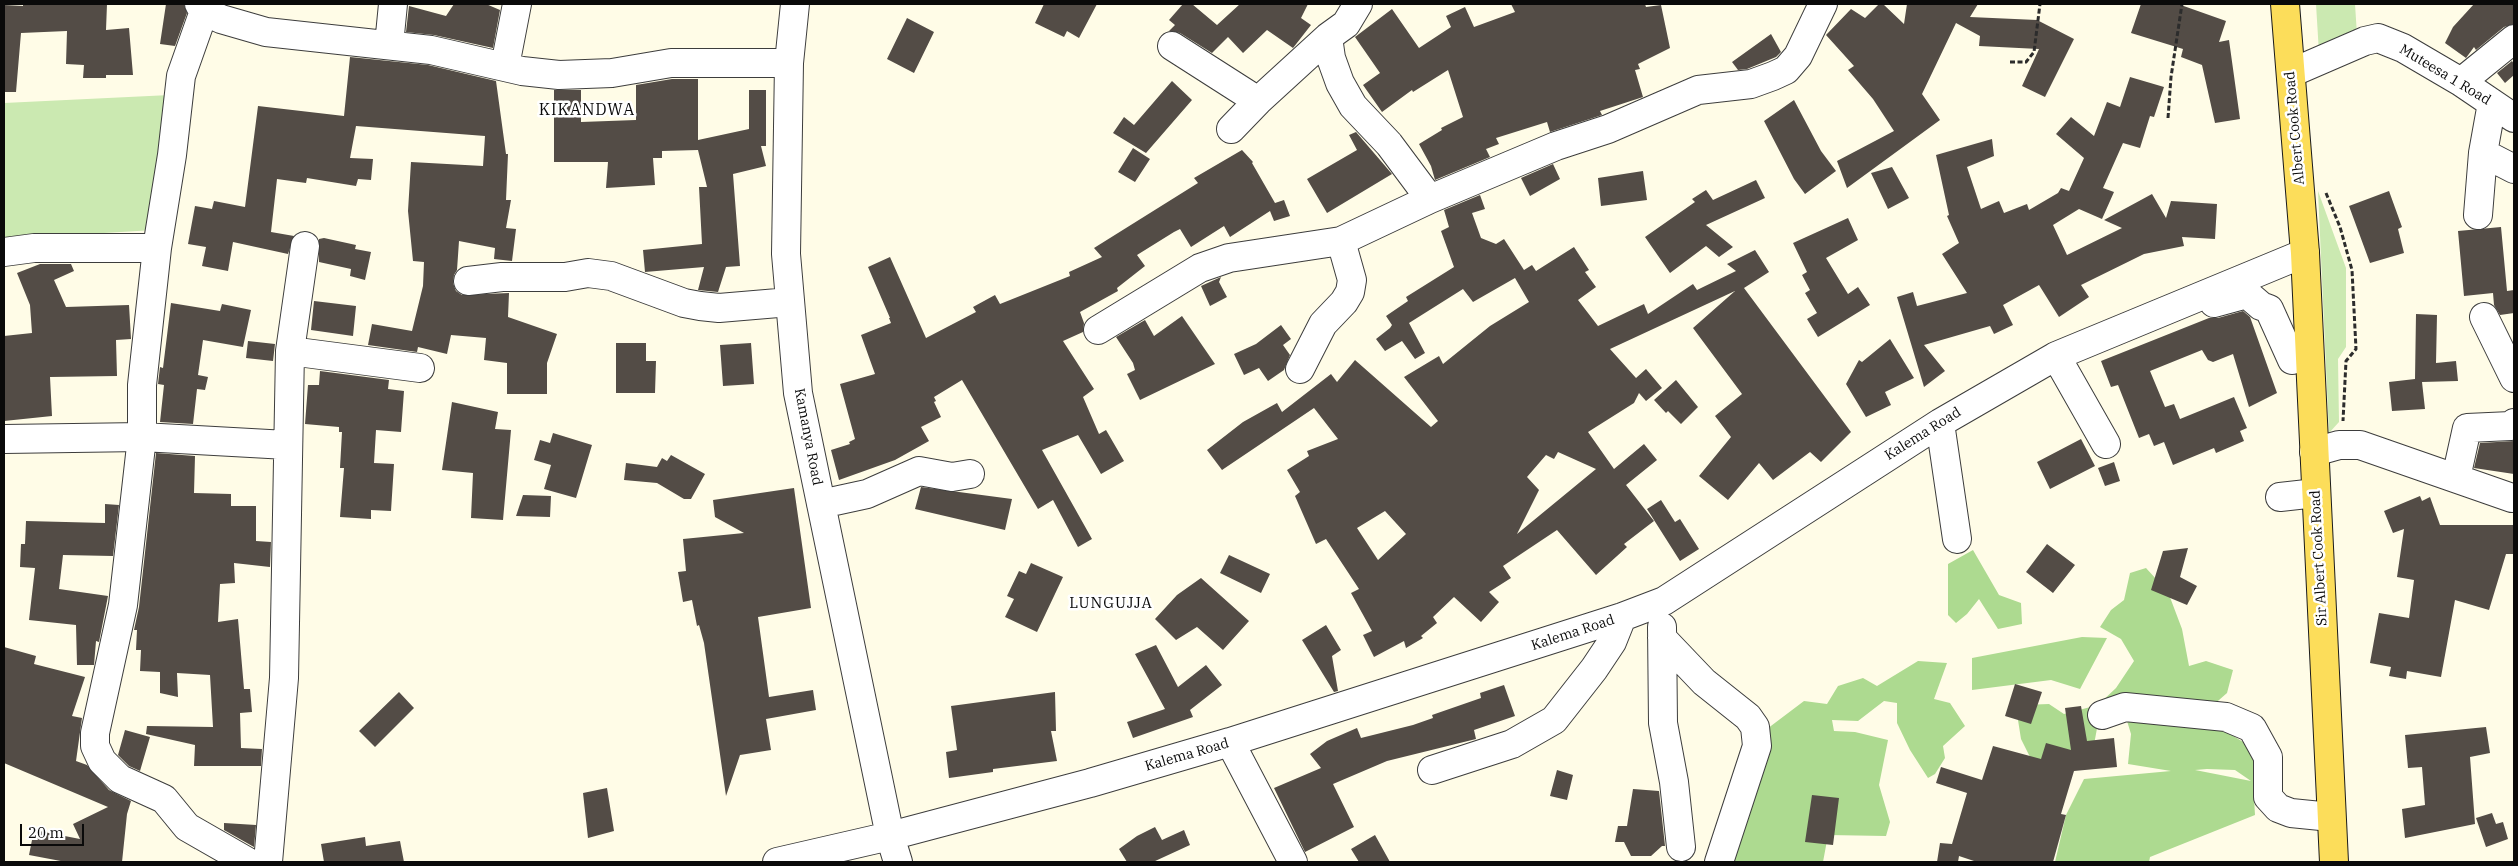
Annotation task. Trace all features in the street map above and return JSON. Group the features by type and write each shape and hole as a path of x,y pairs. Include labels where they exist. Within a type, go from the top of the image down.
{"main road":[{"name":"Albert Cook Road","path":"2285,4 2305,253"},
{"name":"Sir Albert Cook Road","path":"2305,253 2326,448 2316,492 2334,862"}],"street":[{"path":"388,45 393,4"},
{"path":"505,66 517,4"},
{"name":"Kamanya Road","path":"795,4 789,64 786,254 798,393 890,836 898,862"},
{"path":"1232,129 1258,101 1328,37 1346,24 1358,4"},
{"path":"1098,330 1200,268 1222,260 1342,241 1430,199 1556,146 1608,129 1698,90 1751,84 1773,76 1786,70 1798,56 1823,4"},
{"path":"248,862 187,827 164,799 120,779 102,761 95,746 95,733 123,605 142,437 142,385 157,248 172,155 181,76 202,7 235,24 266,32 431,50 550,74 584,75 671,63 789,64"},
{"path":"1328,37 1331,58 1340,83 1354,106 1389,144 1430,199"},
{"name":"Muteesa 1 Road","path":"2291,73 2365,41 2378,38 2403,48 2460,82 2514,118"},
{"path":"2460,82 2514,39"},
{"path":"1172,46 1258,101"},
{"path":"2478,215 2483,153 2492,103"},
{"path":"2483,153 2514,170"},
{"path":"1300,369 1323,324 1344,302 1350,292 1352,280 1342,241"},
{"path":"268,862 284,678 290,351 305,246"},
{"path":"4,252 34,248 157,248"},
{"name":"Kalema Road","path":"777,862 890,836 1090,783 1230,742 1622,617 1664,601 1940,423 2056,356 2139,329 2305,253"},
{"path":"468,281 502,277 566,277 588,272 611,276 684,302 709,307 726,308 790,302"},
{"path":"2139,329 2169,317 2247,294 2261,306 2269,309 2292,360"},
{"path":"2484,317 2514,378"},
{"path":"290,351 420,368"},
{"path":"2056,356 2106,444"},
{"path":"1940,423 1957,539"},
{"path":"2456,478 2468,428 2511,426 2514,423"},
{"path":"4,439 142,437 287,445"},
{"path":"2326,448 2360,445 2512,498"},
{"path":"821,504 867,494 920,471 952,476 970,474"},
{"path":"2280,497 2316,492"},
{"path":"1664,601 1662,638 1663,723 1674,782 1681,847"},
{"path":"1432,770 1512,744 1554,720 1594,669 1612,642 1622,617"},
{"path":"1662,638 1704,682 1748,717 1755,727 1757,746 1719,862"},
{"path":"2102,715 2125,707 2226,716 2252,728 2268,756 2268,797 2278,808 2291,813 2331,817"},
{"path":"1230,742 1293,862"}],"path":[{"path":"2010,62 2026,62 2034,52 2040,4"},
{"path":"2168,118 2171,77 2182,4"},
{"path":"2325,191 2340,227 2349,261 2353,289 2356,349 2346,361 2343,422 2326,448"}],"green space":[{"path":"2316,4 2355,4 2357,35 2319,53"},
{"path":"170,95 154,230 4,239 4,103"},
{"path":"2318,191 2346,268 2346,347 2338,359 2339,422 2329,433"},
{"path":"1973,550 1999,595 2021,603 2022,624 1998,629 1979,599 1967,614 1956,623 1948,615 1948,564"},
{"path":"2146,568 2168,592 2182,629 2189,666 2206,661 2233,670 2227,693 2211,707 2225,731 2253,748 2259,772 2253,782 2255,815 2150,857 2149,862 2055,862 2066,815 2084,779 2171,771 2128,764 2131,734 2124,711 2098,723 2093,750 2062,771 2031,759 2021,739 2018,720 2023,705 2049,704 2064,714 2098,705 2116,688 2134,661 2121,639 2100,627 2111,610 2124,600 2130,573","holes":["2207,769 2235,770 2251,781 2195,770"]},
{"path":"2082,637 2107,638 2080,689 2051,680 1972,690 1972,658"},
{"path":"1918,661 1947,663 1934,699 1950,703 1965,726 1943,746 1945,758 1935,774 1928,778 1910,750 1897,723 1897,703 1884,701 1858,721 1832,720 1834,731 1855,732 1888,740 1879,785 1890,822 1886,836 1828,835 1823,862 1717,862 1751,741 1804,701 1827,704 1838,686 1863,678 1877,686"}],"building":[{"path":"23,4 107,4 106,30 129,28 133,75 106,75 106,78 83,78 84,65 66,64 67,31 21,33 16,92 4,92 4,5 23,6"},
{"path":"166,4 184,4 187,13 175,46 160,44"},
{"path":"454,4 486,4 500,10 493,48 434,35 406,32 409,6 446,16"},
{"path":"1044,4 1097,4 1079,38 1067,31 1064,37 1035,23"},
{"path":"1183,4 1192,4 1217,25 1240,4 1308,4 1301,18 1311,25 1293,48 1267,30 1243,53 1228,37 1212,53 1180,33 1169,31 1175,25 1169,20"},
{"path":"1511,4 1645,4 1646,7 1661,5 1670,48 1638,64 1640,69 1635,70 1643,97 1600,111 1602,115 1550,132 1547,122 1496,138 1499,144 1486,149 1490,157 1435,180 1431,166 1419,144 1442,130 1441,128 1463,117 1448,70 1413,92 1412,90 1382,112 1363,85 1380,73 1355,37 1392,9 1419,48 1451,27 1446,16 1465,7 1474,27 1515,12"},
{"path":"1879,4 1883,4 1904,24 1907,4 1978,4 1970,17 2037,20 2074,39 2045,97 2022,86 2039,49 1979,46 1980,36 1956,23 1922,94 1940,120 1847,188 1837,161 1894,131 1873,99 1848,70 1854,66 1826,35 1851,9 1865,18"},
{"path":"2141,4 2178,4 2226,21 2219,42 2229,40 2240,119 2215,123 2202,65 2181,57 2183,49 2131,33"},
{"path":"2474,4 2514,4 2514,24 2504,27 2476,50 2474,47 2466,58 2445,43 2453,27"},
{"path":"907,18 934,32 914,73 887,59"},
{"path":"1771,34 1781,52 1776,57 1747,69 1738,70 1732,62"},
{"path":"350,57 428,65 496,81 506,154 508,154 506,200 511,200 506,228 516,229 512,261 494,259 495,248 459,241 457,270 453,283 456,291 462,295 509,293 508,317 557,334 547,363 547,394 507,394 507,363 484,360 486,338 451,335 447,354 418,347 417,352 368,345 372,324 412,331 423,286 424,262 413,261 408,211 411,162 483,166 485,136 356,126 350,158 373,159 371,180 358,179 356,186 307,178 306,183 277,179 271,232 294,236 288,254 233,242 228,271 202,266 206,247 188,244 195,206 212,209 214,201 245,207 258,106 344,116"},
{"path":"2512,61 2514,64 2514,75 2505,83 2497,73"},
{"path":"2130,77 2164,87 2154,117 2150,116 2140,148 2123,143 2103,188 2114,192 2102,219 2079,209 2053,225 2067,255 2122,228 2104,220 2152,194 2166,218 2171,201 2217,204 2215,239 2182,237 2184,246 2144,254 2081,285 2089,297 2059,317 2039,285 2003,305 2013,325 1994,334 1990,326 1924,345 1945,371 1924,387 1897,297 1913,292 1917,306 1967,293 1942,254 1959,243 1947,216 1949,215 1936,155 1992,139 1994,156 1967,167 1981,209 1999,201 2004,213 2027,204 2029,210 2058,193 2061,188 2069,191 2084,158 2056,134 2071,117 2094,136 2107,102 2120,107"},
{"path":"672,79 698,79 698,140 749,129 749,90 766,90 766,146 761,146 766,166 733,174 740,266 726,267 718,292 698,290 704,267 645,272 643,250 702,244 699,187 707,187 698,150 662,151 662,158 653,158 655,185 606,188 608,162 554,162 554,90 581,90 581,122 636,120 636,85"},
{"path":"1172,81 1192,100 1146,153 1113,133 1124,117 1134,125"},
{"path":"1794,100 1821,151 1836,171 1805,194 1794,179 1764,121"},
{"path":"1356,132 1392,174 1327,213 1307,179 1357,150 1349,135"},
{"path":"1133,148 1150,159 1135,182 1118,172"},
{"path":"1242,150 1253,162 1275,203 1284,200 1290,216 1274,221 1270,211 1230,237 1224,226 1191,247 1180,229 1174,232 1137,255 1145,266 1117,288 1118,291 1080,312 1084,323 1083,332 1063,341 1094,389 1083,397 1099,434 1106,430 1124,461 1101,474 1078,435 1042,450 1092,539 1078,547 1053,500 1038,509 962,380 934,397 936,401 934,402 941,417 921,427 929,441 895,460 839,480 831,450 850,444 849,442 855,439 840,384 875,374 861,335 891,323 868,267 890,257 926,338 976,312 973,307 995,295 1000,304 1070,276 1069,272 1102,257 1094,248 1198,183 1194,178"},
{"path":"1553,164 1560,179 1530,196 1521,178"},
{"path":"1892,167 1909,198 1888,209 1871,173"},
{"path":"1643,171 1647,200 1601,206 1598,178"},
{"path":"1756,180 1765,198 1706,225 1733,247 1719,257 1706,246 1670,273 1645,237 1695,202 1692,199 1706,190 1713,200"},
{"path":"2389,191 2402,227 2398,229 2404,253 2370,263 2349,206"},
{"path":"1480,195 1485,209 1472,213 1481,238 1496,244 1504,239 1524,270 1532,265 1536,271 1574,247 1589,270 1585,272 1596,287 1578,300 1598,326 1644,304 1648,314 1693,284 1697,290 1736,271 1727,264 1755,250 1769,272 1744,288 1851,432 1821,462 1810,452 1773,480 1759,463 1728,500 1699,476 1731,437 1715,416 1742,394 1693,328 1735,291 1610,349 1636,378 1646,369 1662,388 1646,401 1639,393 1634,403 1588,432 1614,469 1644,444 1657,460 1626,485 1654,521 1624,544 1627,547 1596,575 1557,530 1503,566 1511,578 1489,592 1499,602 1481,622 1454,597 1433,617 1437,623 1421,636 1423,638 1406,648 1404,641 1374,657 1363,635 1372,631 1351,593 1359,589 1326,539 1316,544 1295,496 1300,492 1287,470 1309,456 1307,451 1338,439 1314,408 1222,470 1207,450 1243,422 1277,403 1282,412 1331,374 1337,382 1355,360 1431,427 1438,421 1404,377 1439,356 1443,364 1490,326 1529,302 1515,278 1473,302 1463,289 1409,323 1425,353 1415,359 1402,341 1385,351 1376,339 1392,325 1386,316 1408,301 1406,297 1454,267 1441,231 1449,227 1444,210","holes":["1558,452 1596,469 1517,534 1539,490 1527,477 1546,455 1554,459","1385,511 1406,534 1378,560 1357,528"]},
{"path":"1848,218 1858,240 1826,258 1848,294 1858,287 1870,305 1818,337 1807,319 1817,313 1805,293 1810,290 1802,275 1807,272 1793,243"},
{"path":"2501,227 2507,291 2514,290 2514,313 2500,315 2494,305 2493,293 2464,296 2458,231"},
{"path":"324,238 356,245 355,249 371,252 365,280 350,276 351,269 319,262 319,239"},
{"path":"40,264 71,264 74,271 54,280 66,307 129,305 131,339 116,340 117,376 50,377 52,416 4,421 4,336 32,333 30,305 17,273"},
{"path":"1221,277 1219,282 1227,297 1210,306 1201,286"},
{"path":"314,301 356,306 353,336 311,330"},
{"path":"171,303 220,311 222,304 251,310 243,347 203,340 198,375 208,377 205,390 197,389 193,424 160,422 164,385 158,384 160,367 163,368"},
{"path":"2243,311 2250,317 2277,393 2249,407 2233,354 2213,362 2208,360 2202,350 2150,371 2165,407 2174,404 2180,419 2234,397 2247,428 2240,431 2244,441 2216,453 2214,448 2173,465 2164,442 2154,446 2149,434 2139,438 2118,385 2111,387 2101,361 2209,318 2218,318"},
{"path":"2416,314 2437,315 2436,363 2456,361 2458,381 2422,382 2425,409 2392,411 2389,382 2415,379"},
{"path":"1182,316 1215,364 1140,400 1127,374 1135,370 1133,363 1116,337 1145,320 1154,336"},
{"path":"1281,325 1291,339 1283,345 1290,355 1284,370 1268,381 1259,368 1244,375 1234,354 1256,344"},
{"path":"1890,339 1914,378 1885,392 1891,405 1866,417 1846,384 1859,360 1862,362"},
{"path":"248,341 275,344 273,361 246,358"},
{"path":"616,343 646,343 646,361 656,361 655,393 616,393"},
{"path":"751,343 754,384 723,386 720,345"},
{"path":"320,371 389,380 388,389 404,391 401,432 376,430 374,463 394,464 391,511 371,510 371,519 340,517 344,468 340,468 342,432 339,432 339,427 305,424 308,385 319,385"},
{"path":"1676,380 1698,407 1681,424 1668,411 1666,413 1654,400"},
{"path":"452,402 498,412 495,429 511,430 503,520 471,518 473,473 442,470"},
{"path":"553,433 592,445 576,498 544,489 551,465 534,460 540,440 550,443"},
{"path":"2081,439 2095,466 2050,489 2037,462"},
{"path":"2514,441 2514,474 2474,468 2480,443"},
{"path":"156,453 195,456 194,493 231,494 231,506 256,506 256,541 271,542 270,567 234,563 235,583 220,584 218,622 238,619 244,689 250,689 252,712 240,713 241,748 262,749 261,766 194,766 195,745 146,734 147,726 213,727 210,675 177,673 178,697 160,693 160,672 140,671 141,650 136,650 137,630 134,630 139,607"},
{"path":"671,455 705,474 691,499 684,499 657,483 624,480 626,463 657,467 662,458 667,461"},
{"path":"2114,462 2120,481 2105,486 2098,468"},
{"path":"921,487 1012,499 1005,530 915,509"},
{"path":"794,488 811,608 758,617 769,697 813,690 816,710 766,719 771,750 740,755 726,796 704,643 699,625 697,626 692,600 683,602 678,572 686,571 683,539 744,533 715,517 713,500"},
{"path":"523,495 551,496 550,517 516,516"},
{"path":"2420,496 2422,501 2430,497 2440,525 2514,525 2514,554 2506,554 2489,610 2455,600 2441,677 2407,671 2406,679 2389,676 2391,667 2370,663 2379,613 2409,618 2414,580 2397,577 2404,529 2393,533 2384,511"},
{"path":"1661,500 1675,522 1680,519 1699,549 1680,561 1647,509"},
{"path":"105,504 119,505 113,556 63,555 59,589 108,596 99,642 96,641 94,665 77,665 76,625 29,620 35,568 20,567 21,544 25,544 26,521 105,523"},
{"path":"2047,544 2075,565 2053,593 2026,572"},
{"path":"2188,548 2180,577 2197,586 2187,605 2151,590 2163,551"},
{"path":"1229,555 1270,574 1261,593 1220,573"},
{"path":"1031,563 1063,577 1037,632 1005,617 1014,599 1007,596 1019,571 1026,574"},
{"path":"1201,578 1249,621 1223,650 1197,627 1176,640 1155,619 1177,595"},
{"path":"1326,625 1341,650 1332,656 1338,691 1334,692 1302,640"},
{"path":"1156,645 1178,687 1206,665 1222,685 1190,710 1193,717 1133,738 1127,722 1165,709 1135,654"},
{"path":"4,647 36,656 34,664 85,677 72,716 82,718 76,761 87,765 109,790 131,801 127,814 122,862 66,862 29,855 34,830 80,839 73,824 108,807 4,763"},
{"path":"2015,684 2042,692 2031,724 2005,716"},
{"path":"1504,685 1515,716 1474,730 1476,739 1387,761 1333,784 1354,827 1305,852 1274,788 1321,768 1310,754 1327,741 1357,728 1361,738 1413,725 1433,718 1432,715 1481,698 1480,693"},
{"path":"399,692 414,708 375,747 359,731"},
{"path":"1055,692 1056,731 1051,731 1057,761 993,769 993,772 949,778 946,752 957,750 951,706"},
{"path":"2081,706 2087,741 2114,738 2117,767 2074,771 2061,814 2066,815 2053,862 1977,862 1959,856 1958,862 1937,862 1940,843 1952,844 1967,793 1936,783 1941,767 1982,780 1993,746 2041,759 2046,743 2071,750 2065,708"},
{"path":"2486,727 2490,753 2470,757 2475,824 2405,838 2402,809 2425,805 2422,767 2408,768 2405,735"},
{"path":"125,730 150,737 140,771 129,766 118,755"},
{"path":"1557,770 1573,775 1567,800 1550,796"},
{"path":"607,788 614,831 588,838 583,793"},
{"path":"1633,789 1659,791 1665,846 1662,846 1651,856 1631,856 1624,842 1615,842 1618,826 1627,826"},
{"path":"1812,795 1839,798 1833,845 1805,842"},
{"path":"2492,813 2496,824 2503,822 2508,839 2486,847 2476,818"},
{"path":"224,823 256,825 254,847 224,830"},
{"path":"1155,827 1162,840 1184,830 1190,845 1153,862 1127,862 1119,849 1137,836"},
{"path":"1375,835 1390,862 1359,862 1351,849"},
{"path":"365,837 366,846 400,841 404,862 324,862 321,844"}],"district":[{"name":"KIKANDWA","path":"587,110"},
{"name":"LUNGUJJA","path":"1111,604"}]}
